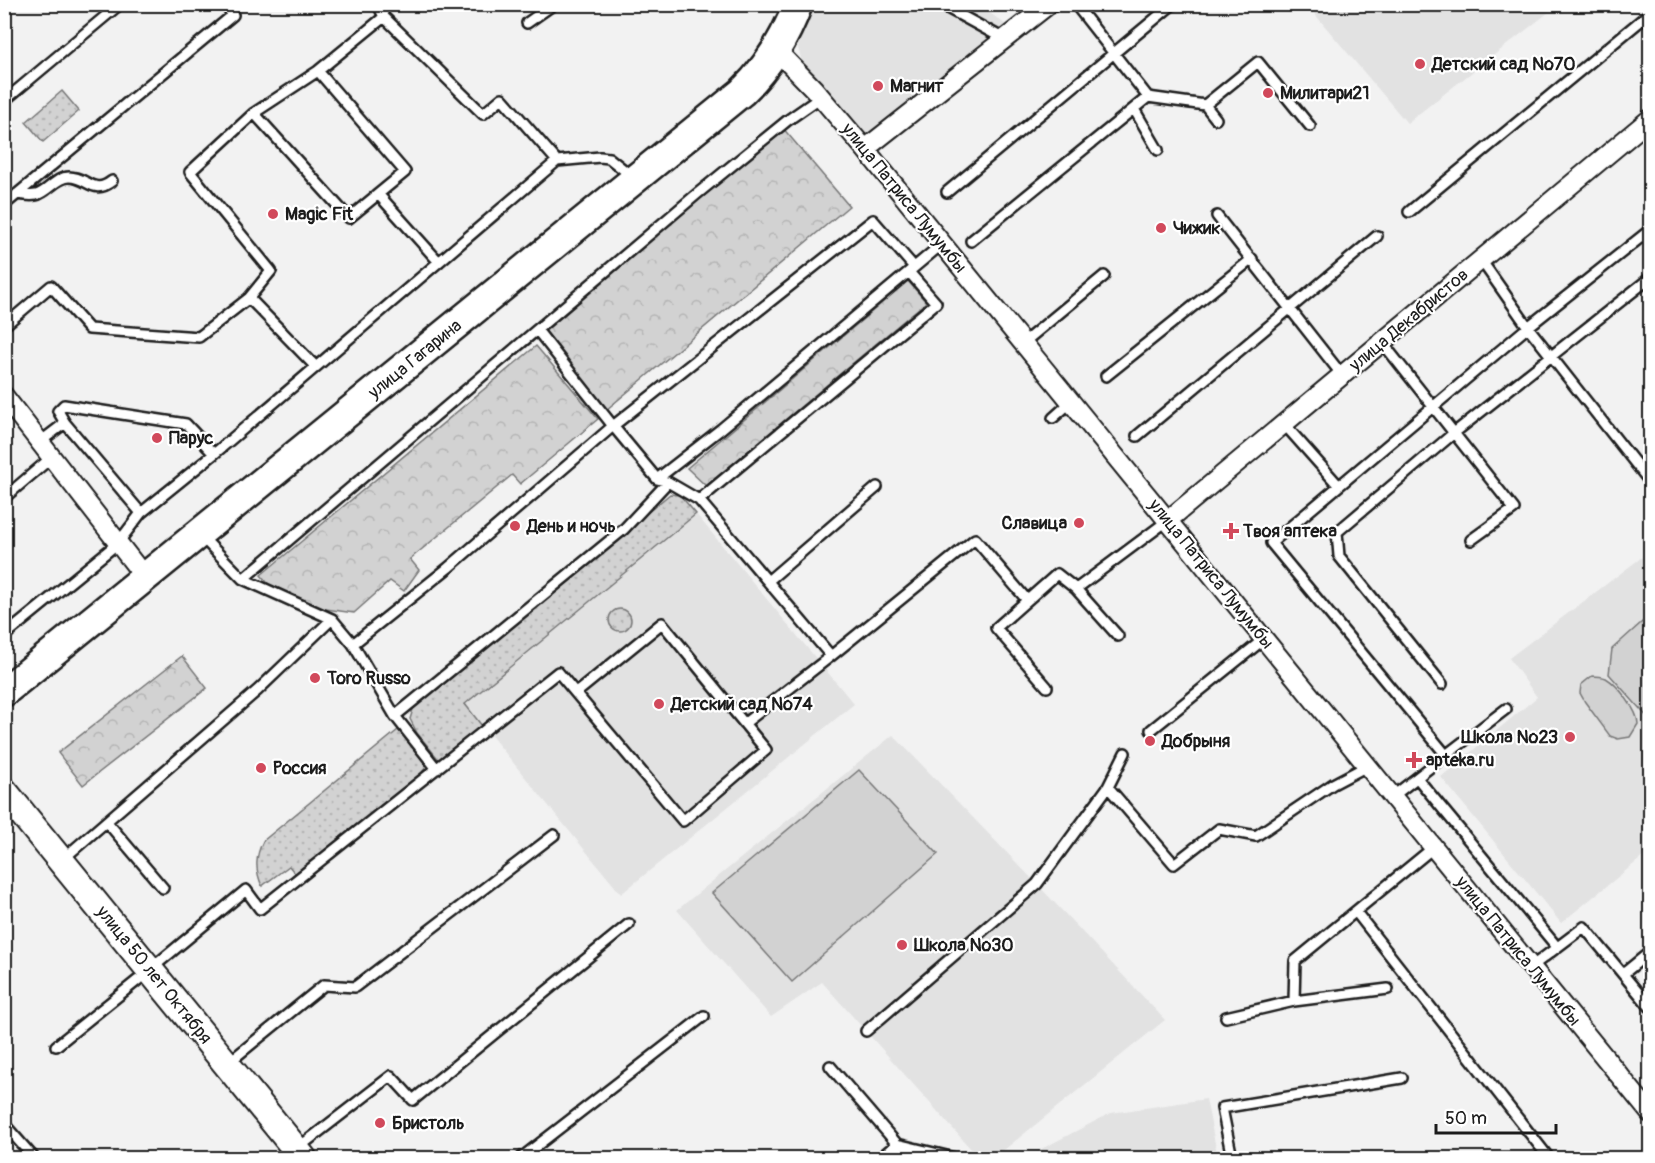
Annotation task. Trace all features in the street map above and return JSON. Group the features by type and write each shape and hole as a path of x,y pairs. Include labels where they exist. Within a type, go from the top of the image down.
{"main road":[{"name":"улица Гагарина","path":"194,529 743,72 771,46 783,4"},
{"name":"улица Гагарина","path":"4,673 140,572 726,106 755,80 771,46 798,4"},
{"name":"улица Гагарина","path":"4,692 140,572"}],"street":[{"path":"865,150 1049,4"},
{"name":"улица Патриса Лумумбы","path":"771,46 820,97 865,150 1650,1113"},
{"name":"улица Декабристов","path":"1167,520 1650,119"},
{"path":"4,396 140,572"},
{"name":"улица 50 лет Октября","path":"4,791 55,865 292,1156"},
{"name":"улица 50 лет Октября","path":"4,816 55,865"}],"lane":[{"path":"4,101 120,4"},
{"path":"4,205 233,15 224,4"},
{"path":"378,4 384,17 483,114 502,98 557,161"},
{"path":"527,23 554,4"},
{"path":"940,4 1004,39"},
{"path":"1075,4 1148,97 1205,105 1216,118"},
{"path":"947,192 1173,4"},
{"path":"1408,212 1650,13"},
{"path":"4,326 51,286 89,329 198,338 249,298 271,271 190,172 254,113 318,71 384,17"},
{"path":"1205,105 1258,62 1310,126"},
{"path":"254,113 349,218 405,172 318,71"},
{"path":"243,579 714,180 820,97"},
{"path":"971,241 1148,97"},
{"path":"1134,109 1158,150"},
{"path":"4,636 118,543 141,513 214,454 557,161 600,156 609,158 624,170"},
{"path":"18,194 39,194 61,179 68,177 98,187 106,186 112,181"},
{"path":"378,194 439,262"},
{"path":"1217,216 1342,375"},
{"path":"353,644 448,568 613,426 873,220 936,303 699,500"},
{"path":"1446,755 1271,543 1528,327 1650,230"},
{"path":"1137,436 1377,236"},
{"path":"657,479 722,429 942,244"},
{"path":"1106,376 1252,259"},
{"path":"1481,260 1528,327 1650,482"},
{"path":"1023,343 1104,276"},
{"path":"1442,684 1339,556 1337,532 1454,433 1650,278"},
{"path":"249,298 316,367"},
{"path":"537,330 657,479 699,500 831,656"},
{"path":"1382,342 1514,508 1472,540"},
{"path":"1053,418 1071,402"},
{"path":"141,513 65,423 58,411 64,405 186,424 214,454"},
{"path":"39,442 65,423"},
{"path":"1284,424 1339,486"},
{"path":"4,498 52,457"},
{"path":"395,716 624,529 668,483"},
{"path":"768,581 877,487"},
{"path":"1076,589 1167,520"},
{"path":"194,529 243,579 332,619 353,644 395,716 437,769"},
{"path":"745,723 975,539 1027,600"},
{"path":"1047,687 996,628 1057,574 1076,589 1118,636"},
{"path":"55,865 258,690 332,619"},
{"path":"56,1046 246,890 261,909 558,672 683,820 766,750 662,623 576,693"},
{"path":"1151,730 1264,639"},
{"path":"1392,796 1418,779 1506,709"},
{"path":"866,1031 1037,884 1108,787 1125,753"},
{"path":"1108,787 1174,864 1219,829 1256,836 1333,784 1367,766"},
{"path":"1418,779 1557,947"},
{"path":"106,822 163,888"},
{"path":"220,1069 324,985 355,987 554,835"},
{"path":"1294,1001 1295,961 1434,847"},
{"path":"1356,912 1549,1158"},
{"path":"292,1156 391,1076 413,1100 629,924"},
{"path":"1531,967 1584,927 1650,1007"},
{"path":"1623,974 1650,952"},
{"path":"1227,1017 1294,1001 1388,989"},
{"path":"521,1158 704,1017"},
{"path":"830,1066 897,1144 955,1158"},
{"path":"1232,1158 1222,1108 1402,1078"},
{"path":"4,1124 34,1158"},
{"path":"879,1158 897,1144"}],"shaded area":[{"path":"813,5 975,5 1005,24 867,140 803,65 798,48 799,38"},
{"name":"Детский сад №70","path":"1307,5 1558,5 1407,123"},
{"name":"Детский сад №74","path":"696,514 854,704 621,894 465,704"},
{"name":"Школа №23","path":"1650,551 1650,851 1561,923 1441,777 1537,697 1509,658"},
{"name":"Школа №30","path":"893,735 1165,1020 994,1158 979,1158 822,982 771,1017 677,910"},
{"path":"1206,1099 1218,1158 1024,1158 1111,1113"}],"green space":[{"path":"62,91 79,111 43,142 26,122"},
{"path":"782,127 849,206 606,410 540,331"},
{"path":"908,281 926,302 706,486 687,468"},
{"path":"536,346 598,419 520,484 512,475 410,559 419,570 404,591 390,581 354,613 319,608 271,587 261,575"},
{"path":"670,494 680,495 696,514 465,704 482,726 440,761 417,733 410,719 414,706"},
{"path":"620,609 628,612 631,620 628,628 620,631 612,628 609,620 612,612"},
{"path":"1650,615 1650,720 1609,674 1612,649"},
{"path":"182,656 207,688 83,785 58,753"},
{"path":"1592,676 1604,677 1611,681 1635,712 1638,724 1630,737 1618,739 1610,736 1585,702 1580,693 1581,685"},
{"path":"398,730 419,752 426,767 421,774 297,876 289,866 262,886 257,864 258,853 263,841"},
{"path":"859,770 938,854 792,982 712,893"}],"place":[{"name":"Детский сад №70","path":"1420,64"},
{"name":"Магнит","path":"878,86"},
{"name":"Милитари21","path":"1268,93"},
{"name":"Magic Fit","path":"273,214"},
{"name":"Чижик","path":"1161,228"},
{"name":"Парус","path":"157,438"},
{"name":"Славица","path":"1079,523"},
{"name":"День и ночь","path":"515,526"},
{"name":"Твоя аптека","path":"1231,531"},
{"name":"Toro Russo","path":"315,678"},
{"name":"Детский сад №74","path":"659,704"},
{"name":"Школа №23","path":"1570,737"},
{"name":"Добрыня","path":"1150,741"},
{"name":"apteka.ru","path":"1414,760"},
{"name":"Россия","path":"261,768"},
{"name":"Школа №30","path":"902,945"},
{"name":"Бристоль","path":"380,1123"}]}
